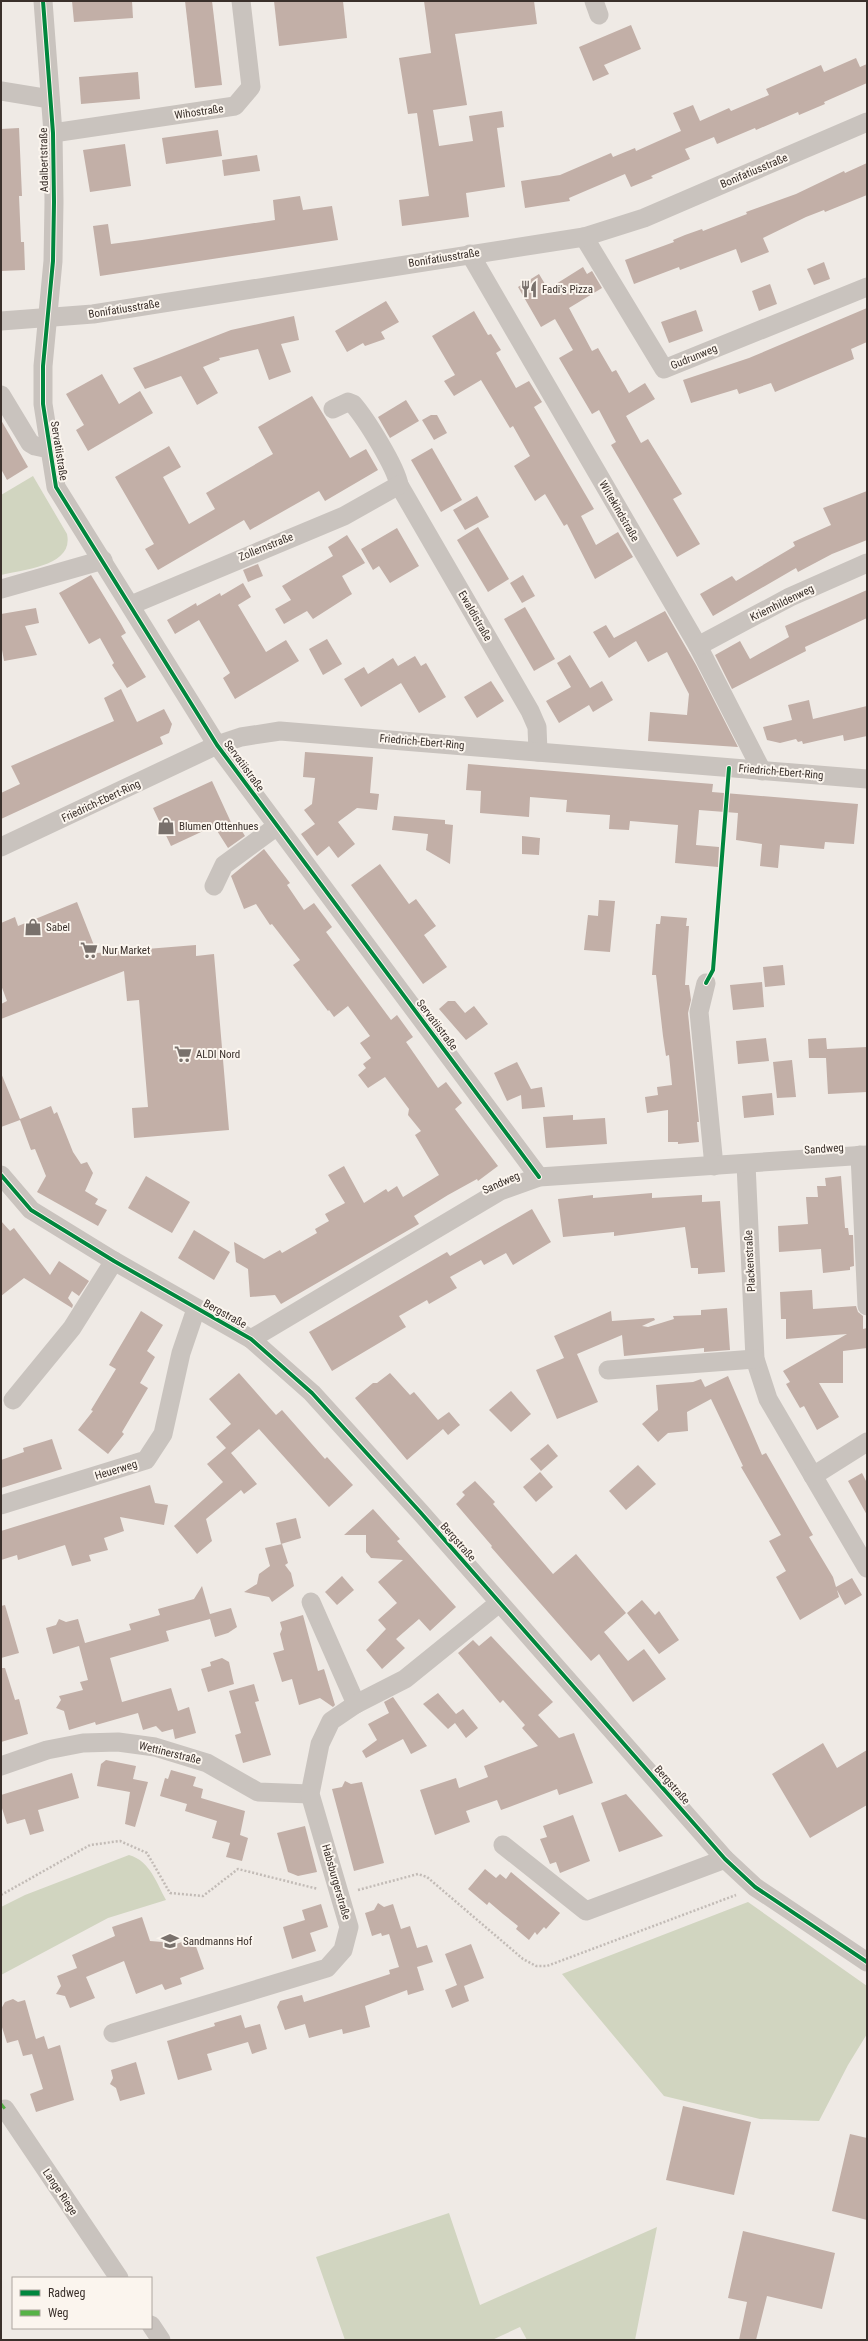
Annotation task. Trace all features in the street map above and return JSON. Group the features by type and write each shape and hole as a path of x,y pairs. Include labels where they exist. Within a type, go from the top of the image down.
{"street":[{"name":"Adalbertstraße","path":"43,1 53,133 53,261 47,318"},
{"name":"Wihostraße","path":"53,133 235,106 251,87 241,1"},
{"path":"1,91 50,99"},
{"name":"Bonifatiusstraße","path":"1,321 93,314 584,237 644,218 867,122"},
{"name":"Gudrunweg","path":"584,237 664,369 867,287"},
{"name":"Wittekindstraße","path":"470,254 698,646 762,771"},
{"name":"Servatiistraße","path":"47,318 42,366 43,404 56,487 103,560 217,745 539,1177"},
{"path":"1,395 30,443 35,446 49,449"},
{"name":"Ewaldistraße","path":"333,409 348,402 353,404 393,468 399,485 530,711 537,727 538,752"},
{"name":"Zollernstraße","path":"130,605 344,516 399,485"},
{"path":"1,589 103,560"},
{"name":"Kriemhildenweg","path":"698,646 790,597 867,563"},
{"name":"Friedrich-Ebert-Ring","path":"1,847 217,745 259,733 286,732 867,779"},
{"path":"214,886 224,865 277,826"},
{"path":"706,983 699,1012 714,1166"},
{"path":"863,1155 867,1306"},
{"name":"Sandweg","path":"251,1339 500,1191 539,1177 863,1155"},
{"name":"Plackenstraße","path":"746,1164 755,1359 768,1399 867,1568"},
{"name":"Bergstraße","path":"1,1175 31,1210 114,1261 251,1339 312,1393 725,1859 755,1887 867,1962"},
{"path":"13,1400 72,1328 114,1261"},
{"name":"Heuerweg","path":"1,1506 146,1460 163,1434 181,1353 196,1309"},
{"path":"608,1370 755,1359"},
{"path":"813,1476 867,1442"},
{"path":"311,1602 356,1704"},
{"name":"Habsburgerstraße","path":"112,2033 327,1968 343,1950 349,1927 310,1794 320,1744 332,1721 356,1704 406,1679 499,1603"},
{"name":"Wettinerstraße","path":"1,1766 47,1750 83,1743 118,1742 155,1747 207,1763 258,1792 310,1794"},
{"path":"503,1845 586,1911 725,1859"},
{"name":"Lange Riege","path":"1,2111 5,2109 118,2277"},
{"path":"152,2326 161,2340"}],"path":[{"path":"1,1895 90,1845 120,1841 148,1853 170,1893 203,1896 238,1869 340,1895 418,1874 427,1877 523,1959 536,1966 547,1966 755,1887"}],"green space":[{"path":"33,476 67,534 67,545 63,553 56,559 46,564 1,575 1,495"},
{"path":"129,1855 142,1862 152,1873 166,1900 108,1918 1,1975 1,1907 25,1895"},
{"path":"748,1902 867,1986 867,2034 848,2065 819,2121 760,2119 664,2096 562,1974"},
{"path":"449,2213 480,2305 657,2227 635,2340 527,2340 520,2327 492,2340 345,2340 316,2257"}],"building":[{"path":"72,1 132,1 133,18 74,22"},
{"path":"185,1 212,1 222,85 195,88"},
{"path":"274,1 343,1 347,38 279,46"},
{"path":"424,1 534,1 537,24 455,34 467,105 433,110 439,146 473,141 469,116 502,111 504,127 497,128 505,187 466,193 469,217 402,226 399,200 429,196 417,113 408,114 399,58 431,53"},
{"path":"631,25 641,49 604,65 609,74 593,81 579,47"},
{"path":"856,58 860,67 867,64 867,83 824,102 825,104 799,115 798,112 756,130 755,128 717,144 714,137 685,149 690,159 651,176 653,178 631,187 625,174 569,198 570,201 525,208 521,181 560,175 611,153 613,157 635,148 636,151 681,131 673,113 693,105 700,121 729,108 731,111 769,95 766,89 821,65 824,72"},
{"path":"138,72 140,99 81,104 79,77"},
{"path":"19,128 22,196 19,196 21,242 24,242 25,270 1,271 1,129"},
{"path":"218,130 222,156 166,164 162,138"},
{"path":"125,144 131,186 90,192 83,150"},
{"path":"257,155 260,171 224,176 222,160"},
{"path":"867,163 867,195 825,212 824,210 806,217 763,238 769,252 741,263 736,249 680,270 679,267 634,284 625,260 674,242 673,240 685,235 702,229 703,231 747,214 746,212 796,194 844,171 845,173"},
{"path":"300,196 303,210 332,206 338,240 100,276 93,226 108,224 111,244 142,240 275,220 273,200"},
{"path":"824,262 830,279 814,285 807,269"},
{"path":"583,267 587,274 592,271 602,288 569,308 592,351 598,348 612,372 616,370 629,393 645,383 655,399 626,416 641,443 648,439 682,494 673,499 700,544 677,557 611,445 616,442 599,410 592,414 559,358 573,350 555,319 541,327 518,287 539,274 548,289"},
{"path":"770,284 777,304 759,311 752,291"},
{"path":"386,301 399,322 381,332 385,339 365,346 363,343 347,352 335,331"},
{"path":"867,308 867,342 851,349 854,359 775,392 771,383 739,394 737,389 691,403 683,380 749,358"},
{"path":"696,310 703,331 669,343 661,322"},
{"path":"474,311 488,335 491,334 501,350 496,353 516,388 529,381 542,402 534,407 594,509 581,516 596,545 618,532 633,557 595,579 567,524 564,526 545,494 535,501 514,466 530,456 513,426 510,428 481,380 454,396 444,381 455,375 432,336"},
{"path":"294,316 299,340 281,344 291,372 269,380 258,349 219,358 220,360 203,367 218,393 197,405 181,376 145,389 133,368 231,330"},
{"path":"102,374 119,404 140,391 153,413 88,451 76,430 84,425 66,394"},
{"path":"312,396 350,458 366,449 378,470 325,501 319,491 250,530 244,520 158,570 145,549 154,544 115,477 169,446 181,467 163,477 189,524 215,509 206,493 273,454 258,427"},
{"path":"406,400 419,421 390,438 378,417"},
{"path":"431,415 437,415 447,433 434,440 422,420"},
{"path":"1,420 28,467 7,480 1,469"},
{"path":"432,448 462,500 441,512 411,460"},
{"path":"867,491 867,540 832,554 798,572 796,568 713,616 700,594 732,576 736,581 795,546 793,542 831,525 823,508"},
{"path":"477,496 489,517 465,530 453,510"},
{"path":"478,527 509,579 488,592 457,540"},
{"path":"397,528 419,566 390,583 379,566 373,570 361,549"},
{"path":"347,535 365,563 342,576 352,594 313,619 307,611 284,624 275,609 291,600 282,586 333,556 328,547"},
{"path":"258,564 263,576 248,582 243,570"},
{"path":"91,575 126,633 121,636 146,677 127,688 112,665 114,663 100,638 89,644 59,593"},
{"path":"523,575 535,596 522,603 510,583"},
{"path":"243,583 251,597 238,605 266,652 286,640 299,661 235,699 223,678 230,673 199,620 175,634 167,620 196,603 197,606 220,593 221,596"},
{"path":"867,590 867,618 805,647 806,651 732,689 715,655 740,641 750,659 789,637 785,626"},
{"path":"525,607 555,659 534,671 504,619"},
{"path":"36,608 39,623 25,626 37,655 4,661 1,644 1,614"},
{"path":"665,611 696,665 738,747 648,741 650,712 687,715 689,694 667,652 648,662 636,641 609,658 593,632 606,625 614,638"},
{"path":"327,639 342,664 323,675 309,649"},
{"path":"570,655 590,688 602,681 613,700 593,712 589,705 559,723 546,701 571,687 557,663"},
{"path":"415,656 421,666 426,663 446,697 419,713 401,683 361,707 344,679 364,667 368,674 393,658 398,666"},
{"path":"491,681 504,701 477,718 464,697"},
{"path":"121,689 137,722 164,709 172,724 169,733 160,737 163,744 1,819 1,793 20,784 11,766 114,721 104,698"},
{"path":"809,700 813,719 867,706 867,736 844,741 843,735 803,744 802,741 798,742 796,739 780,743 767,740 763,727 792,720 788,705"},
{"path":"305,752 373,757 370,793 379,794 377,810 357,808 338,822 355,844 338,858 329,846 317,856 301,834 315,824 304,810 312,804 315,778 303,777"},
{"path":"468,764 713,784 712,792 858,804 854,844 825,842 824,849 780,845 778,868 760,866 762,844 736,840 738,813 699,810 696,845 719,847 718,867 675,863 678,825 630,821 629,830 609,829 610,815 566,812 567,800 530,797 529,817 480,813 481,791 466,790"},
{"path":"212,781 235,831 240,828 245,836 228,848 214,826 171,846 153,808"},
{"path":"394,816 445,820 445,824 453,825 450,864 426,850 428,834 392,830"},
{"path":"522,836 540,838 539,855 522,854"},
{"path":"264,849 290,883 287,885 304,910 314,903 332,927 326,932 391,1020 397,1015 413,1037 406,1042 438,1088 446,1082 462,1103 455,1109 498,1166 478,1181 477,1179 414,1216 419,1224 281,1304 275,1295 250,1297 248,1269 236,1262 234,1242 264,1259 280,1250 282,1253 317,1233 315,1229 329,1221 325,1214 345,1203 328,1175 344,1166 364,1203 386,1189 388,1192 397,1186 403,1197 439,1175 415,1135 421,1131 408,1115 409,1109 385,1077 368,1088 358,1075 366,1068 363,1064 371,1058 360,1043 370,1036 348,1006 334,1017 329,1010 328,1011 293,965 300,960 272,924 270,925 256,904 244,909 231,876"},
{"path":"380,864 409,904 416,899 436,926 424,935 447,967 423,984 351,885"},
{"path":"599,900 615,901 610,952 584,950 588,915 598,916"},
{"name":"ALDI Nord","path":"77,902 97,953 196,945 196,956 214,954 229,1130 134,1138 132,1108 148,1107 139,1000 127,1001 124,971 1,1019 1,1004 7,1001 1,985 1,923 15,917 18,926"},
{"path":"661,916 687,918 686,926 689,926 685,985 689,985 691,1000 688,1013 699,1122 697,1122 699,1142 678,1144 678,1142 668,1142 668,1110 647,1113 645,1097 658,1095 657,1087 672,1085 669,1055 666,1056 663,1036 656,975 652,975 656,924 660,924"},
{"path":"783,965 785,985 765,987 763,967"},
{"path":"762,982 764,1007 733,1010 730,985"},
{"path":"448,1001 455,1001 465,1013 474,1006 488,1024 466,1040 439,1009"},
{"path":"766,1038 769,1061 738,1064 736,1041"},
{"path":"826,1038 827,1049 867,1047 867,1092 828,1094 826,1058 809,1058 808,1039"},
{"path":"792,1060 796,1097 777,1098 773,1062"},
{"path":"517,1062 531,1089 542,1087 545,1107 522,1109 521,1095 507,1101 494,1073"},
{"path":"1,1073 20,1119 51,1106 54,1114 57,1112 73,1152 81,1164 87,1162 93,1173 85,1191 98,1199 95,1204 107,1210 98,1226 37,1192 46,1176 35,1149 31,1150 20,1120 1,1127"},
{"path":"772,1093 774,1115 744,1118 742,1096"},
{"path":"573,1115 573,1120 605,1118 607,1144 546,1148 543,1117"},
{"path":"146,1176 190,1202 172,1233 128,1208"},
{"path":"841,1176 845,1228 848,1228 849,1235 853,1235 854,1266 850,1267 850,1270 823,1273 821,1249 779,1252 778,1226 808,1224 806,1197 818,1197 817,1186 826,1186 825,1178"},
{"path":"652,1193 652,1198 702,1195 702,1202 720,1201 725,1272 698,1274 698,1268 691,1268 685,1227 614,1236 614,1232 563,1237 558,1199 593,1195 593,1198"},
{"path":"532,1209 551,1242 513,1265 506,1253 484,1265 481,1260 450,1277 457,1288 429,1304 427,1300 399,1316 406,1327 332,1371 309,1332 447,1252 450,1256"},
{"path":"1,1221 10,1231 14,1228 50,1275 59,1261 89,1281 79,1296 72,1291 68,1298 73,1305 72,1308 24,1278 1,1296"},
{"path":"194,1230 230,1252 214,1280 178,1258"},
{"path":"812,1290 813,1309 856,1306 858,1312 863,1316 863,1329 867,1328 867,1348 843,1351 843,1383 819,1383 839,1417 817,1430 804,1406 800,1408 786,1384 790,1382 783,1371 847,1334 786,1339 786,1319 781,1319 780,1292"},
{"path":"727,1308 730,1350 704,1352 704,1348 624,1356 622,1335 577,1354 598,1402 557,1419 536,1370 564,1358 554,1336 611,1311 612,1321 654,1318 655,1320 642,1326 648,1327 674,1319 673,1316 701,1315 701,1310"},
{"path":"141,1311 163,1325 147,1351 155,1357 140,1383 148,1388 122,1432 124,1434 108,1454 78,1430 93,1411 91,1410 116,1369 109,1365"},
{"path":"239,1373 276,1415 282,1410 325,1459 327,1457 353,1485 329,1507 259,1429 231,1453 257,1484 244,1494 241,1490 206,1519 212,1541 197,1554 174,1526 223,1482 207,1464 226,1448 216,1437 231,1424 209,1399"},
{"path":"390,1373 410,1395 414,1392 438,1420 449,1412 460,1425 448,1435 443,1429 407,1460 355,1398 373,1383 377,1383"},
{"path":"728,1376 762,1455 766,1453 813,1535 809,1537 833,1577 836,1587 852,1578 862,1595 845,1605 837,1590 839,1597 800,1620 776,1577 786,1571 769,1541 781,1535 741,1467 743,1466 711,1399 687,1412 688,1431 668,1433 658,1442 642,1424 658,1410 656,1385 693,1382 701,1379 705,1387"},
{"path":"511,1391 531,1414 511,1432 489,1410"},
{"path":"52,1439 62,1469 1,1488 1,1460 24,1452 23,1448"},
{"path":"548,1444 558,1456 541,1471 530,1459"},
{"path":"638,1465 656,1484 626,1510 609,1491"},
{"path":"540,1472 553,1487 536,1502 523,1487"},
{"path":"862,1473 867,1483 867,1515 848,1481"},
{"path":"475,1481 495,1502 493,1504 553,1574 576,1554 626,1613 604,1632 628,1661 644,1649 666,1679 633,1702 599,1654 591,1661 491,1547 492,1546 456,1504 465,1495 462,1492"},
{"path":"150,1485 155,1503 168,1505 164,1525 120,1517 124,1531 104,1538 108,1550 89,1555 91,1561 72,1566 65,1545 18,1560 17,1555 1,1560 1,1531"},
{"path":"373,1509 400,1539 397,1541 456,1607 430,1631 419,1619 396,1639 405,1648 382,1669 366,1650 386,1629 378,1620 397,1603 378,1582 403,1560 371,1558 366,1552 366,1535 344,1535"},
{"path":"296,1518 301,1538 281,1544 276,1523"},
{"path":"282,1544 288,1563 285,1565 291,1573 294,1586 272,1602 269,1597 244,1592 257,1584 259,1574 270,1566 265,1548"},
{"path":"342,1576 354,1590 337,1605 325,1592"},
{"path":"202,1586 210,1614 231,1608 237,1627 228,1633 215,1637 210,1619 166,1631 169,1641 110,1658 122,1702 171,1688 178,1711 189,1707 196,1733 175,1739 173,1729 162,1732 156,1726 143,1730 138,1713 96,1725 95,1722 69,1730 64,1711 56,1708 61,1700 59,1696 83,1690 80,1682 88,1680 79,1646 53,1654 46,1628 56,1625 59,1619 66,1622 78,1619 85,1643 131,1630 129,1624 160,1615 158,1609 194,1599"},
{"path":"642,1600 655,1615 659,1611 679,1640 659,1654 627,1613"},
{"path":"5,1605 19,1653 1,1658 1,1606"},
{"path":"303,1615 318,1671 324,1669 335,1705 333,1707 320,1698 299,1705 292,1679 282,1682 273,1653 284,1650 280,1634 282,1629 280,1622"},
{"path":"491,1636 553,1702 538,1715 559,1738 574,1733 593,1783 559,1795 557,1789 501,1810 497,1800 466,1811 470,1822 435,1835 420,1790 456,1778 459,1788 488,1777 484,1766 538,1746 522,1728 525,1725 503,1700 500,1703 458,1653 473,1640 479,1646"},
{"path":"222,1658 229,1662 234,1684 208,1692 201,1669 211,1666 210,1662"},
{"path":"1,1668 5,1668 15,1700 19,1699 28,1734 1,1742"},
{"path":"254,1684 259,1701 255,1702 271,1755 243,1763 235,1735 241,1733 229,1691"},
{"path":"438,1693 456,1714 463,1709 478,1728 466,1738 455,1723 448,1729 423,1704"},
{"path":"393,1697 427,1746 411,1754 403,1739 366,1758 362,1751 377,1740 368,1724 389,1713 384,1702"},
{"path":"823,1743 837,1768 867,1750 867,1805 810,1838 772,1774"},
{"path":"106,1760 136,1766 133,1779 148,1782 135,1827 125,1824 130,1792 97,1786 101,1764"},
{"path":"171,1770 196,1777 193,1786 203,1789 201,1798 245,1811 240,1835 248,1838 242,1861 226,1857 230,1843 212,1838 217,1821 185,1811 187,1804 160,1796 165,1778 168,1779"},
{"path":"72,1773 79,1798 38,1810 44,1831 30,1835 25,1819 7,1824 1,1805 1,1795"},
{"path":"345,1781 351,1784 362,1782 384,1863 354,1871 332,1789 342,1787"},
{"path":"626,1794 663,1836 619,1852 601,1803"},
{"path":"573,1815 590,1861 560,1873 556,1862 550,1864 540,1839 547,1837 543,1826"},
{"path":"305,1826 317,1872 298,1876 288,1872 277,1833"},
{"path":"485,1869 496,1878 500,1874 506,1879 511,1872 560,1913 546,1929 544,1927 537,1935 535,1932 529,1940 516,1929 518,1926 489,1902 487,1905 468,1889"},
{"path":"378,1903 384,1907 393,1904 401,1929 410,1926 417,1948 427,1945 433,1962 417,1967 424,1990 408,1995 407,1990 365,2006 370,2027 343,2034 342,2029 309,2038 305,2024 285,2030 277,2007 280,2001 302,1995 304,2002 390,1974 389,1970 399,1967 389,1934 382,1936 381,1933 372,1936 365,1913 374,1910"},
{"path":"321,1904 328,1927 310,1933 316,1951 292,1959 283,1927 305,1920 302,1910"},
{"path":"142,1917 150,1941 163,1942 165,1948 193,1938 204,1969 180,1978 182,1984 165,1990 162,1984 136,1994 124,1961 86,1977 95,1998 70,2008 65,1996 56,1994 61,1986 57,1976 77,1968 72,1955 115,1936 112,1927"},
{"path":"471,1944 484,1978 464,1986 469,2001 452,2008 445,1990 457,1985 445,1954"},
{"path":"13,1999 18,2002 25,2000 36,2039 44,2036 48,2049 60,2045 74,2100 36,2112 30,2094 43,2089 32,2054 23,2056 18,2040 7,2043 1,2024 1,2009 5,2002"},
{"path":"241,2015 245,2028 260,2024 267,2049 252,2054 248,2042 207,2054 212,2070 178,2080 167,2041 215,2026 214,2023"},
{"path":"136,2062 145,2094 120,2101 116,2088 110,2084 113,2078 111,2070"},
{"path":"683,2106 751,2122 734,2195 666,2180"},
{"path":"850,2134 867,2138 867,2220 832,2211"},
{"path":"743,2231 835,2253 822,2309 767,2296 756,2340 739,2340 747,2302 728,2298"}],"marked path":[{"path":"1,2104 5,2109"}],"cycle path":[{"path":"43,1 53,133 54,202 53,261 43,366 43,404 56,487 217,745 539,1177"},
{"path":"706,983 713,970 729,768"},
{"path":"1,1175 31,1210 114,1261 251,1339 312,1393 421,1513 725,1859 755,1887 867,1962"}],"place":[{"name":"Fadi's Pizza","path":"529,289"},
{"name":"Blumen Ottenhues","path":"166,826"},
{"name":"Sabel","path":"33,927"},
{"name":"Nur Market","path":"89,950"},
{"name":"ALDI Nord","path":"183,1054"},
{"name":"Sandmanns Hof","path":"170,1941"}]}
